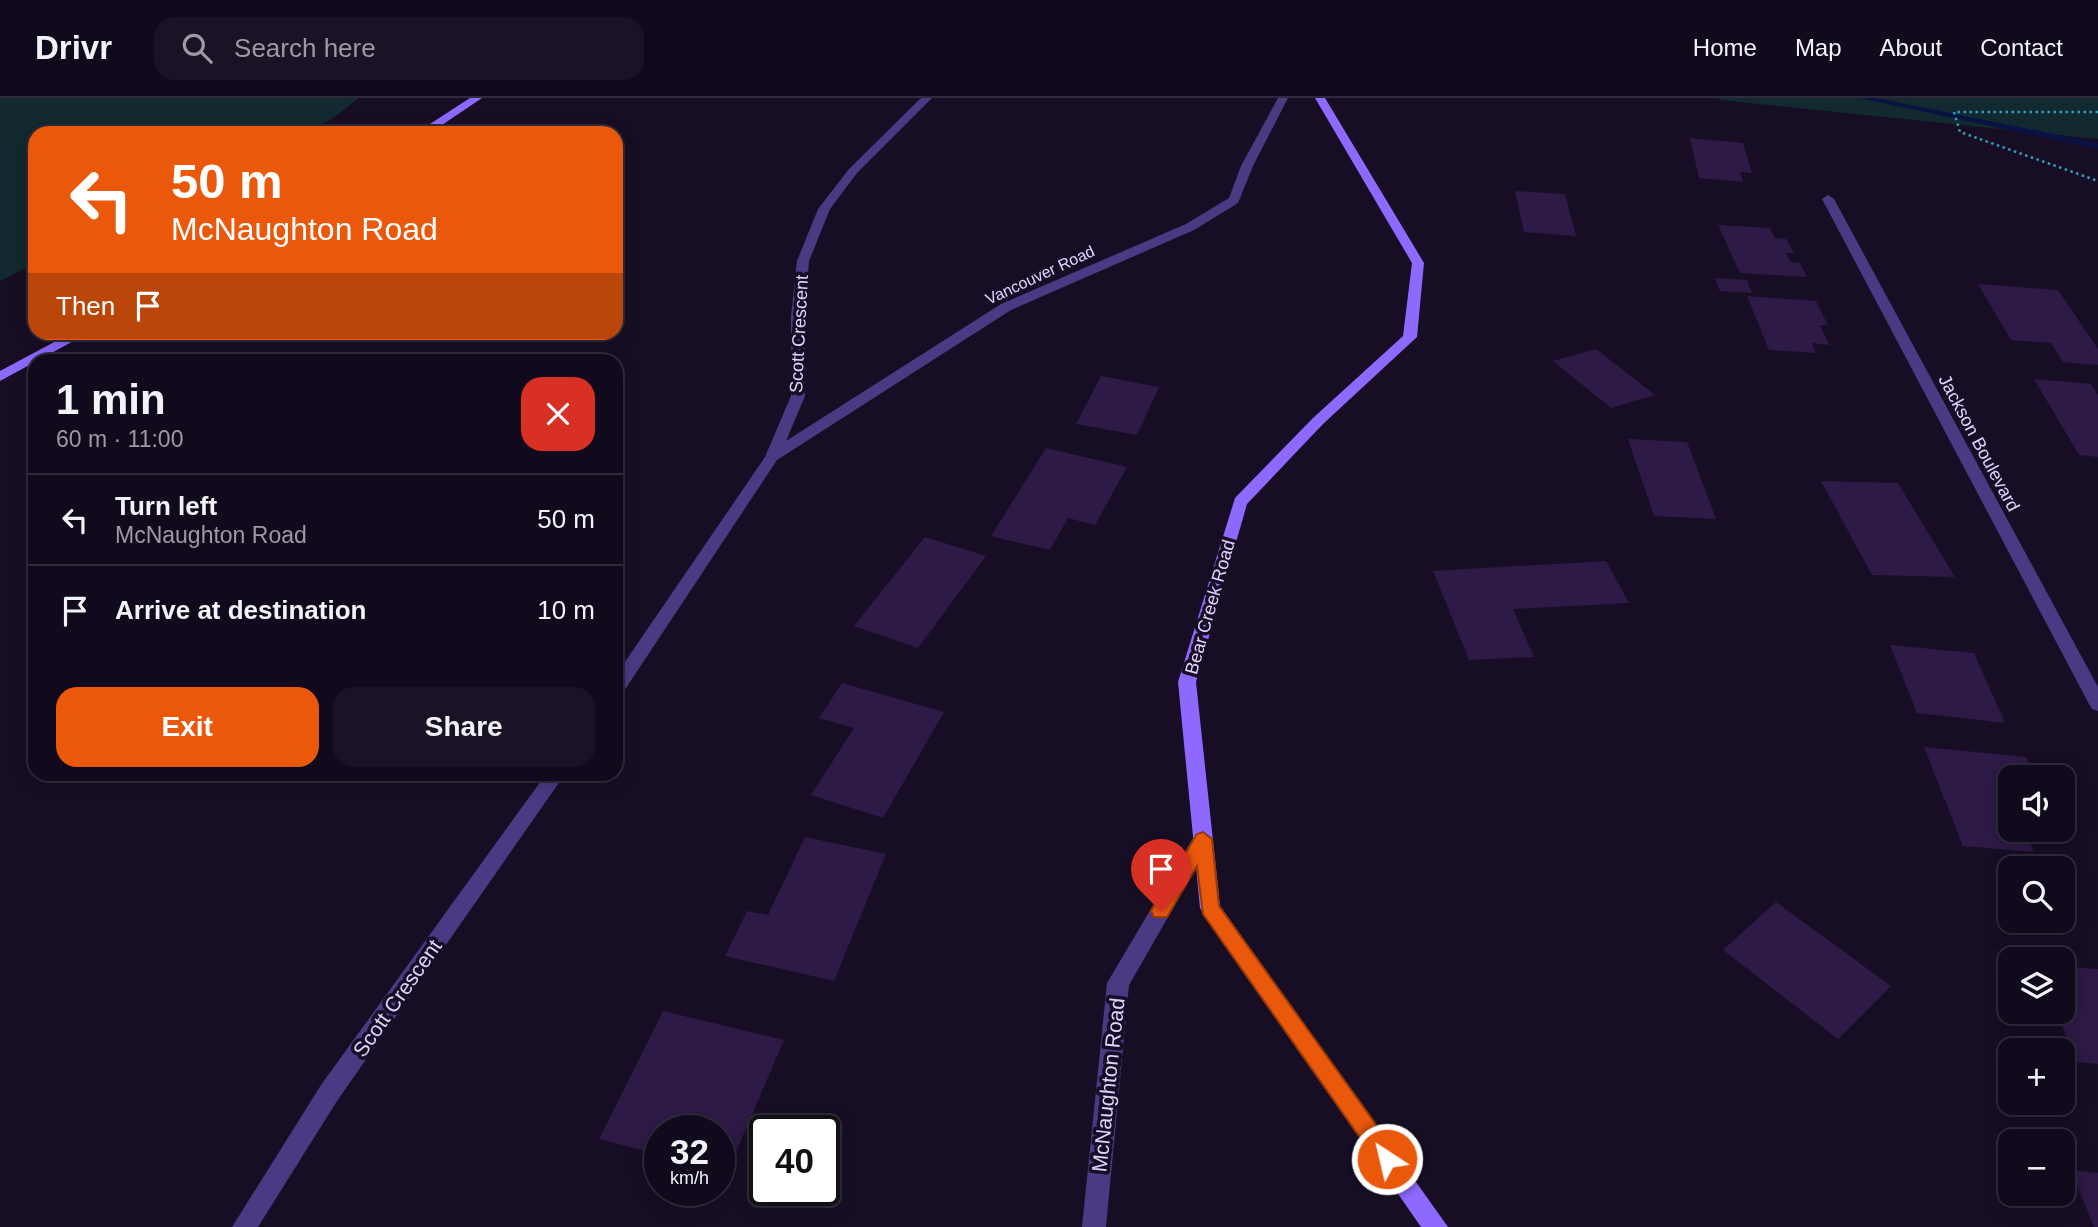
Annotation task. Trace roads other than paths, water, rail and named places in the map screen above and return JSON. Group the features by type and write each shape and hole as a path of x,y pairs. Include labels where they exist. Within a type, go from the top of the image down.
{"street":[{"path":"433,126 477,98"},
{"name":"Scott Crescent","path":"623,679 772,457 797,396 798,316 803,261 824,209 853,171 927,98"},
{"name":"Vancouver Road","path":"772,457 1006,307 1190,228 1234,200 1247,166 1283,98"},
{"name":"Bear Creek Road","path":"1320,98 1418,263 1410,337 1318,421 1240,502 1188,682 1210,908 1436,1227"},
{"name":"Jackson Boulevard","path":"1828,200 2098,704"},
{"path":"43,354 69,340"},
{"path":"0,377 28,362"},
{"name":"Scott Crescent","path":"244,1227 329,1093 551,781"},
{"name":"McNaughton Road","path":"1094,1227 1118,983 1203,839"}],"waterway":[{"path":"1863,98 2098,146"}]}
